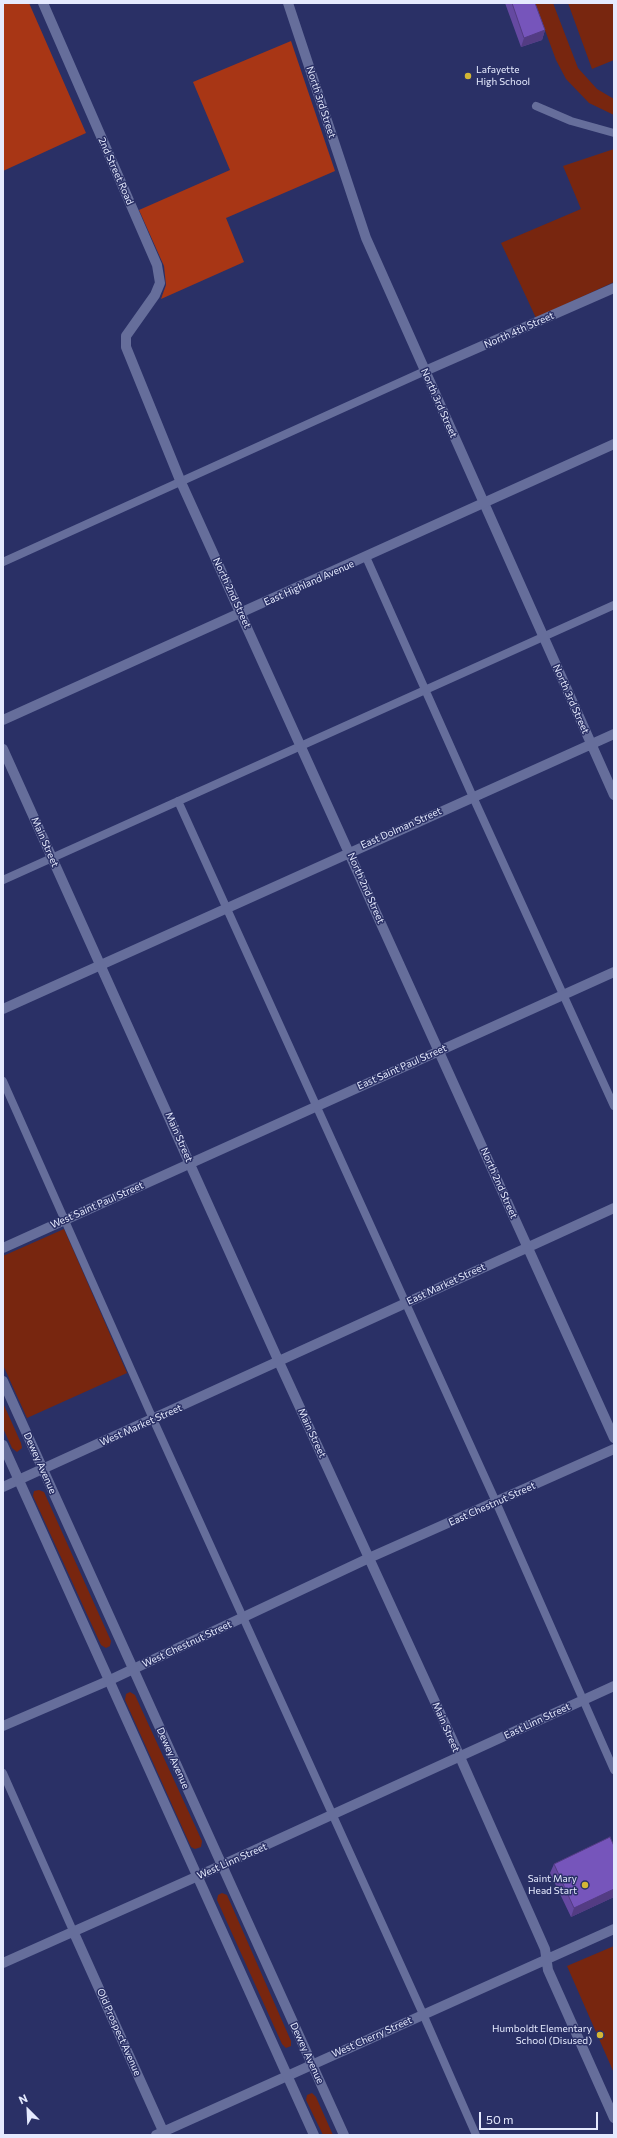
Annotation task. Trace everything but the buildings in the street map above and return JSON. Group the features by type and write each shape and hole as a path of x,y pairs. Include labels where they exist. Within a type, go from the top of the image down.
{"street":[{"name":"2nd Street Road","path":"43,3 158,265 160,283 155,295 126,336"},
{"name":"North 3rd Street","path":"288,3 366,238 614,795"},
{"name":"North 4th Street","path":"425,371 614,288"},
{"name":"North 2nd Street","path":"126,336 126,347 180,480 302,746 614,1438"},
{"name":"East Highland Avenue","path":"3,720 241,614 614,444"},
{"name":"East Dolman Street","path":"3,1009 614,734"},
{"name":"Main Street","path":"3,749 545,1949 548,1970 614,2118"},
{"name":"East Saint Paul Street","path":"190,1163 614,972"},
{"name":"West Saint Paul Street","path":"3,1248 190,1163"},
{"name":"East Market Street","path":"279,1362 614,1208"},
{"name":"West Market Street","path":"3,1487 279,1362"},
{"name":"Dewey Avenue","path":"3,1381 344,2135"},
{"path":"3,1445 314,2135"},
{"name":"East Chestnut Street","path":"369,1558 614,1449"},
{"name":"West Chestnut Street","path":"3,1726 134,1669 245,1618 369,1558"},
{"name":"East Linn Street","path":"459,1757 614,1686"},
{"name":"West Linn Street","path":"3,1964 222,1866 459,1757"},
{"name":"West Cherry Street","path":"161,2134 312,2064 614,1929"},
{"name":"Old Prospect Avenue","path":"74,1933 161,2134"}],"lane":[{"path":"536,106 571,121 614,133"},
{"path":"3,562 180,480 425,371"},
{"path":"366,557 473,797 614,1106"},
{"path":"3,880 302,746 542,636 614,605"},
{"path":"178,801 496,1502 614,1770"},
{"path":"3,1081 153,1419 334,1814 476,2135"},
{"path":"3,1773 74,1933"}],"shaded area":[{"path":"3,3 29,3 86,133 3,171"},
{"path":"535,3 553,3 578,68 597,89 614,99 614,115 589,103 566,79 556,60"},
{"path":"568,3 614,3 614,60 592,69"},
{"path":"291,41 335,171 226,218 244,262 161,299 166,285 164,266 139,210 230,170 193,82"},
{"path":"614,149 614,282 536,318 501,243 581,209 563,166"},
{"path":"64,1229 127,1373 27,1418 3,1365 3,1256"},
{"path":"3,1403 21,1443 22,1448 17,1452 12,1448 3,1428"},
{"path":"39,1490 44,1492 111,1641 110,1646 106,1648 101,1645 33,1496 34,1491"},
{"path":"130,1692 135,1695 202,1841 201,1847 195,1849 191,1847 125,1700 126,1694"},
{"path":"222,1893 227,1895 291,2041 291,2046 286,2048 282,2044 217,1900 218,1895"},
{"name":"Humboldt Elementary School (Disused)","path":"614,1946 614,2073 567,1966"},
{"path":"312,2093 316,2097 333,2135 323,2135 306,2100 307,2095"}],"place":[{"name":"Lafayette High School","path":"468,76"},
{"name":"Saint Mary Head Start","path":"585,1885"},
{"name":"Humboldt Elementary School (Disused)","path":"600,2035"}]}
